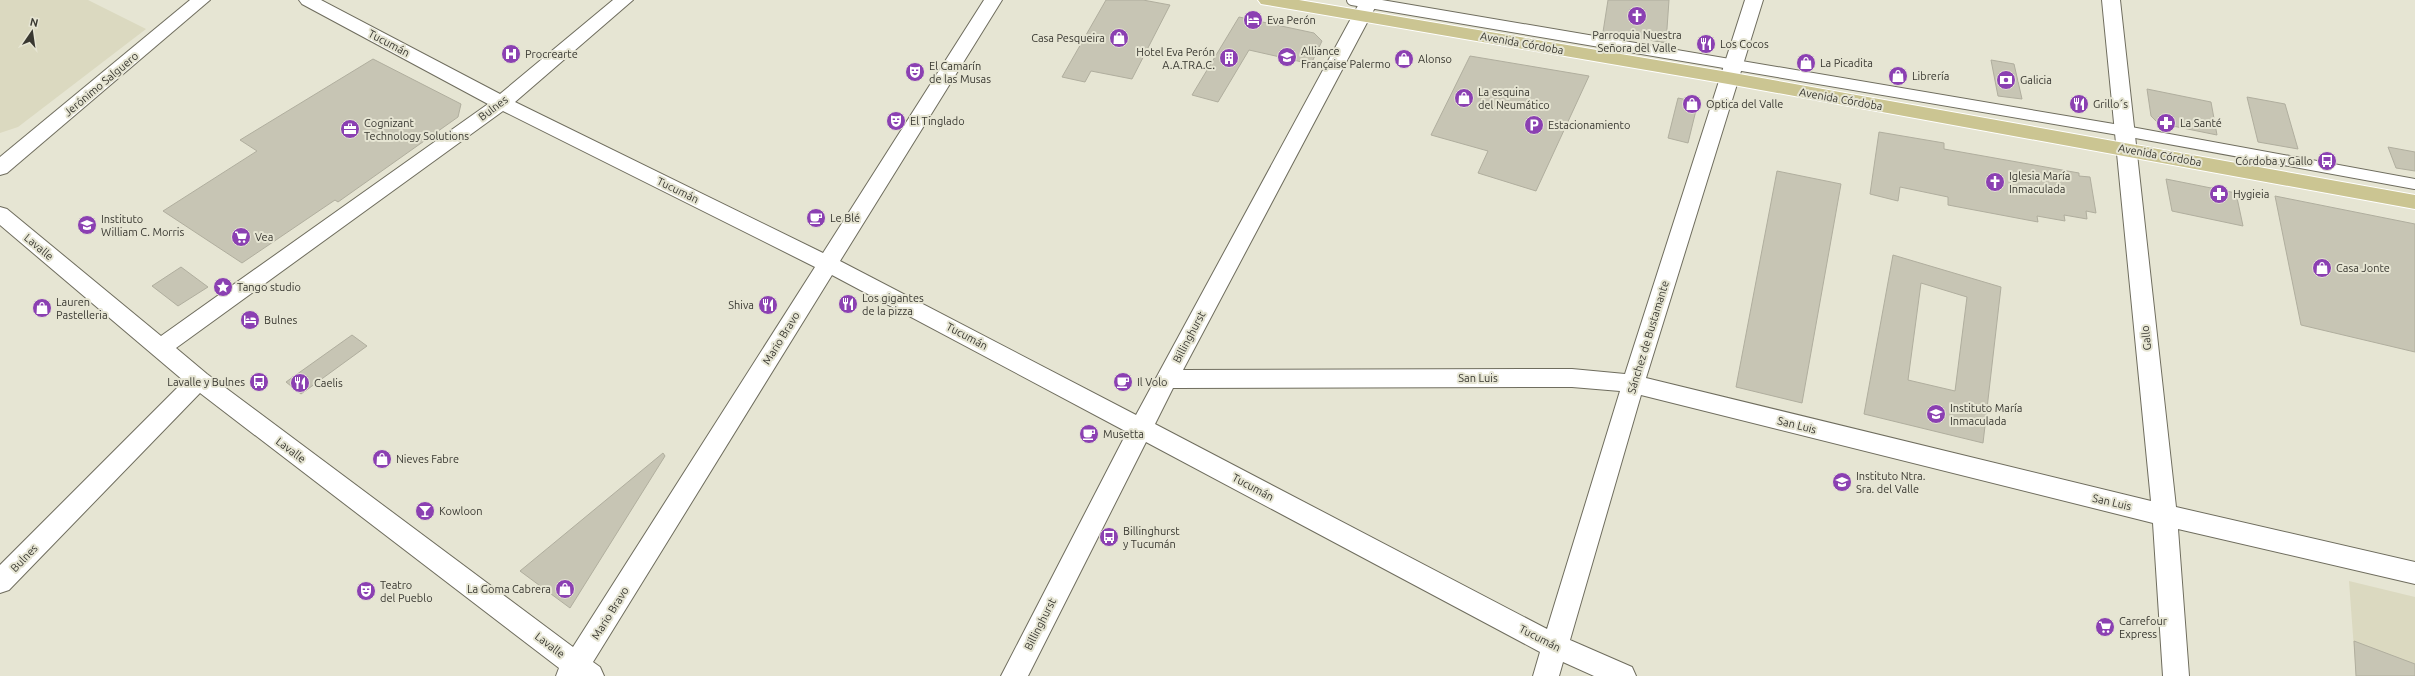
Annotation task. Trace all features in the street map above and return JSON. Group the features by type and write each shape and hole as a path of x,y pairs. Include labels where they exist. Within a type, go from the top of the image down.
{"main road":[{"name":"Avenida Córdoba","path":"1267,0 1363,5 2125,140 2415,202"}],"street":[{"name":"Jerónimo Salguero","path":"0,168 201,0"},
{"name":"Tucumán","path":"308,0 502,103 828,264 1555,646 1623,676"},
{"name":"Bulnes","path":"161,347 502,103 624,0"},
{"name":"Mario Bravo","path":"579,672 828,264 993,0"},
{"name":"Sánchez de Bustamante","path":"1546,676 1633,384 1754,0"},
{"name":"Gallo","path":"2111,0 2166,515 2176,676"},
{"name":"Billinghurst","path":"1014,676 1141,428 1363,5"},
{"name":"Lavalle","path":"0,214 199,380 579,672"},
{"name":"San Luis","path":"1167,379 1572,378 1599,379 1633,384 2166,515 2415,573"},
{"name":"Bulnes","path":"0,582 199,380"}],"lane":[{"name":"Avenida Córdoba","path":"2125,140 2415,184"}],"shaded area":[{"path":"0,0 88,0 146,29 18,127 0,133"},
{"path":"2349,581 2415,597 2415,676 2356,676"}],"building":[{"name":"Casa Pesqueira","path":"1106,0 1143,0 1170,5 1132,79 1091,71 1085,82 1062,77"},
{"name":"Parroquia Nuestra Señora del Valle","path":"1608,0 1669,0 1666,43 1603,32"},
{"path":"1239,17 1314,33 1322,41 1311,64 1249,50 1218,102 1192,95"},
{"path":"1470,56 1589,76 1536,191 1478,173 1488,151 1431,135"},
{"name":"Cognizant Technology Solutions","path":"373,59 461,104 458,117 338,202 335,200 242,263 163,211 257,151 240,140"},
{"name":"Galicia","path":"1991,60 2014,64 2022,99 1998,96"},
{"path":"2147,89 2211,102 2217,135 2158,123 2151,116"},
{"path":"2247,97 2285,104 2298,149 2258,142"},
{"path":"1678,98 1698,102 1688,143 1668,138"},
{"name":"Iglesia María Inmaculada","path":"1879,132 1944,143 1944,149 2079,173 2079,176 2090,177 2096,213 2086,211 2087,219 2064,215 2065,221 2037,216 2038,222 1948,205 1948,197 1900,187 1898,201 1870,194"},
{"path":"2388,147 2415,152 2415,171 2396,168"},
{"path":"1777,171 1841,184 1802,403 1736,387"},
{"path":"2166,179 2236,193 2243,226 2172,211"},
{"path":"2275,196 2415,224 2415,352 2301,325"},
{"name":"Instituto María Inmaculada","path":"1893,255 2001,287 1983,443 1864,414","holes":["1921,283 1967,297 1955,391 1908,380"]},
{"path":"181,267 208,287 178,306 152,286"},
{"path":"352,335 367,346 301,394 286,382"},
{"path":"663,453 665,456 570,608 520,571"},
{"path":"2354,641 2415,664 2415,676 2356,676"}],"place":[{"name":"Parroquia Nuestra Señora del Valle","path":"1637,16"},
{"name":"Eva Perón","path":"1253,20"},
{"name":"Casa Pesqueira","path":"1119,38"},
{"name":"Los Cocos","path":"1706,44"},
{"name":"Procrearte","path":"511,54"},
{"name":"Alliance Française Palermo","path":"1287,57"},
{"name":"Hotel Eva Perón A.A.TRA.C.","path":"1229,58"},
{"name":"Alonso","path":"1404,59"},
{"name":"La Picadita","path":"1806,63"},
{"name":"El Camarín de las Musas","path":"915,72"},
{"name":"Librería","path":"1898,76"},
{"name":"Galicia","path":"2006,80"},
{"name":"La esquina del Neumático","path":"1464,98"},
{"name":"Optica del Valle","path":"1692,104"},
{"name":"Grillo´s","path":"2079,104"},
{"name":"El Tinglado","path":"896,121"},
{"name":"La Santé","path":"2166,123"},
{"name":"Estacionamiento","path":"1534,125"},
{"name":"Cognizant Technology Solutions","path":"350,129"},
{"name":"Córdoba y Gallo","path":"2327,161"},
{"name":"Iglesia María Inmaculada","path":"1995,182"},
{"name":"Hygieia","path":"2219,194"},
{"name":"Le Blé","path":"816,218"},
{"name":"Instituto William C. Morris","path":"87,225"},
{"name":"Vea","path":"241,237"},
{"name":"Casa Jonte","path":"2322,268"},
{"name":"Tango studio","path":"223,287"},
{"name":"Los gigantes de la pizza","path":"848,304"},
{"name":"Shiva","path":"768,305"},
{"name":"Lauren Pastelleria","path":"42,308"},
{"name":"Bulnes","path":"250,320"},
{"name":"Lavalle y Bulnes","path":"259,382"},
{"name":"Il Volo","path":"1123,382"},
{"name":"Caelis","path":"300,383"},
{"name":"Instituto María Inmaculada","path":"1936,414"},
{"name":"Musetta","path":"1089,434"},
{"name":"Nieves Fabre","path":"382,459"},
{"name":"Instituto Ntra. Sra. del Valle","path":"1842,482"},
{"name":"Kowloon","path":"425,511"},
{"name":"Billinghurst y Tucumán","path":"1109,537"},
{"name":"La Goma Cabrera","path":"565,589"},
{"name":"Teatro del Pueblo","path":"366,591"},
{"name":"Carrefour Express","path":"2105,627"}]}
